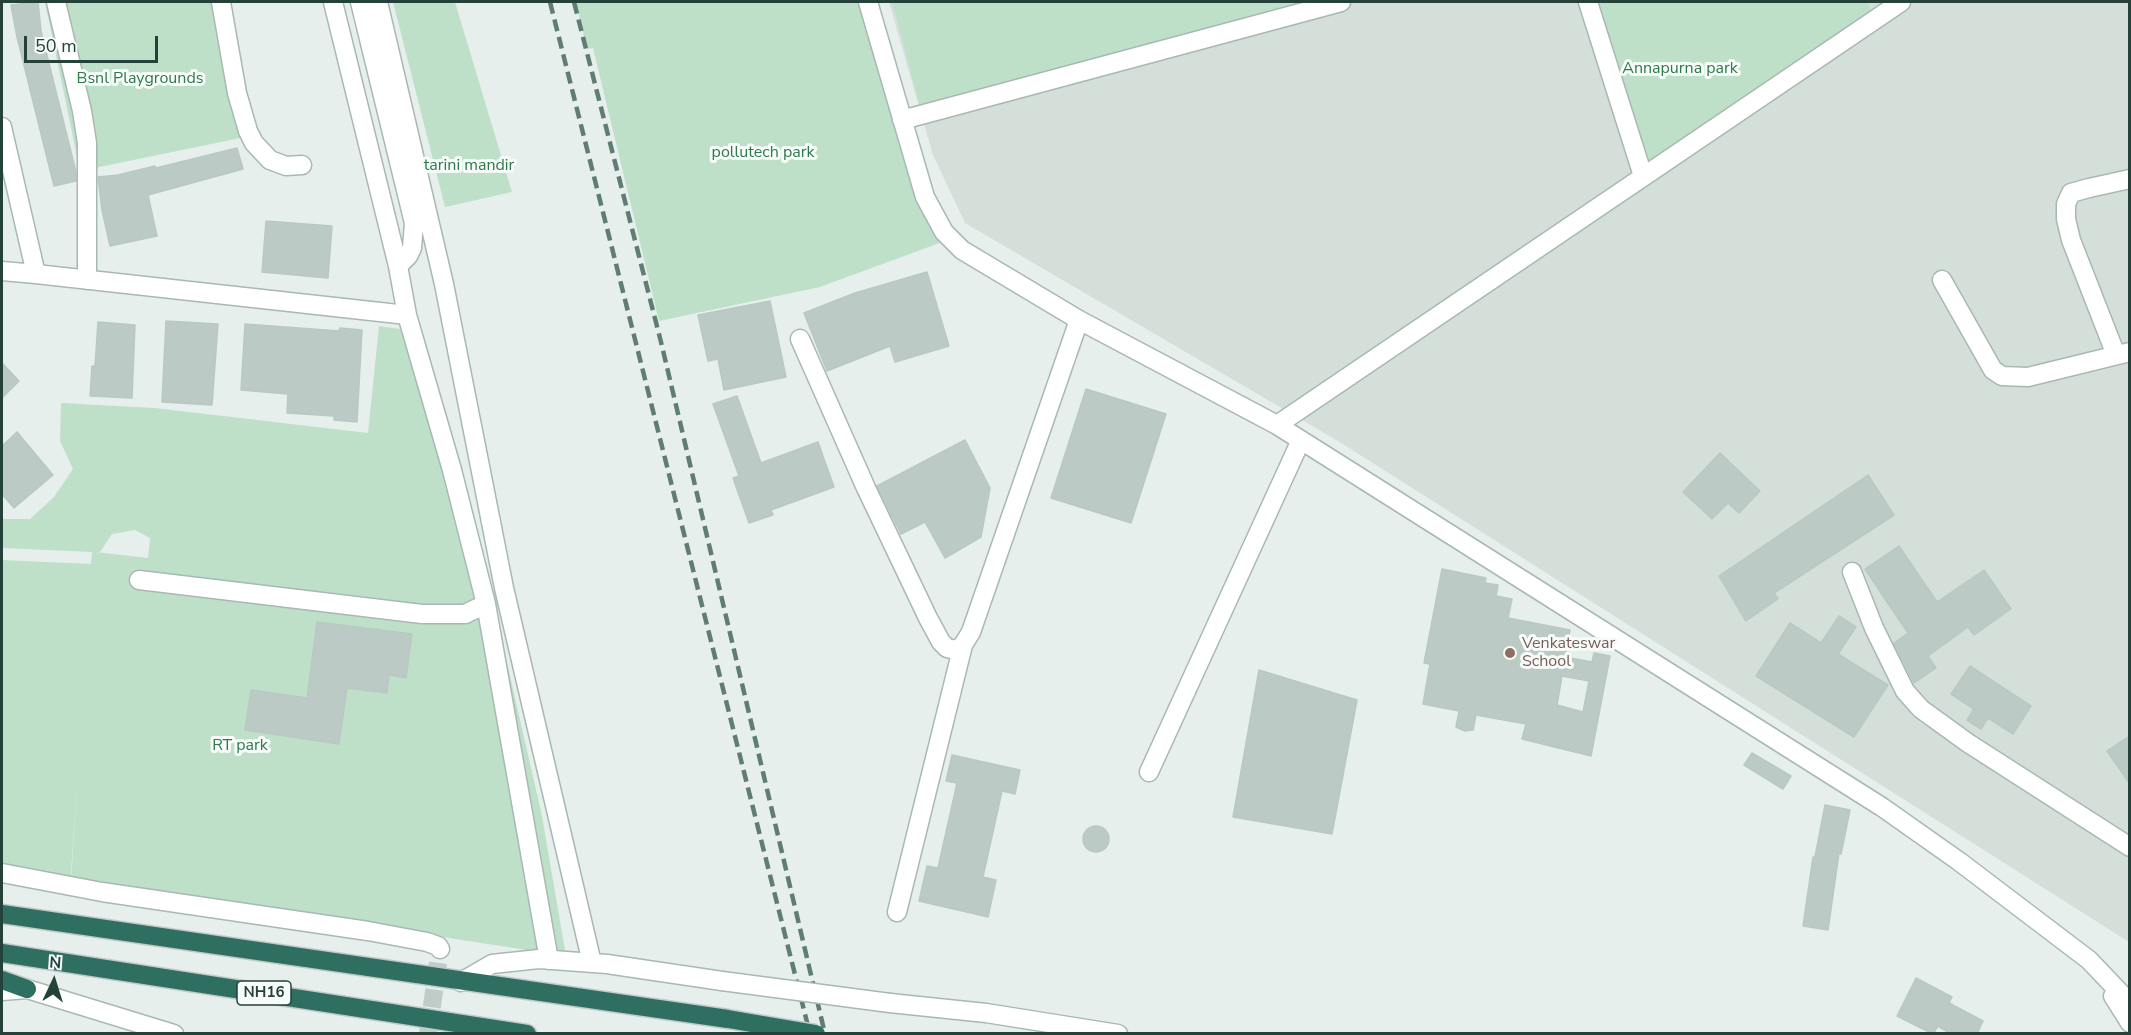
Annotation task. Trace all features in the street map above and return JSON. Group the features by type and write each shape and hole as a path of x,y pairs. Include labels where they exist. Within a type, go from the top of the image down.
{"highway":[{"name":"NH16","path":"2,914 728,1019 816,1034"},
{"name":"NH16","path":"2,952 527,1034"},
{"path":"2,980 27,989"}],"street":[{"path":"56,2 82,111 87,143 87,280"},
{"path":"221,2 237,93 248,131 254,143 270,160 286,166 302,165"},
{"path":"333,2 398,266 407,315 452,470 486,604 549,960"},
{"path":"360,2 414,223 412,248 398,266"},
{"path":"378,2 438,258 504,588 592,963"},
{"path":"868,2 926,197 944,232 962,250 1079,320 1277,425 1882,807 1960,862 2089,960 2130,1003"},
{"path":"902,120 1341,2"},
{"path":"1588,2 1643,176"},
{"path":"1869,2 1874,20"},
{"path":"1277,425 1901,2"},
{"path":"2,127 36,274"},
{"path":"1942,280 1993,370 2002,376 2028,377 2123,354 2071,240 2066,219 2066,204 2071,193 2130,179"},
{"path":"414,223 438,258"},
{"path":"2,271 407,315"},
{"path":"897,912 963,645 971,632 1079,320"},
{"path":"801,339 866,488 941,642 947,648 956,650 963,645"},
{"path":"1149,772 1301,440"},
{"path":"1852,572 1874,628 1905,691 1921,708 1968,743 2130,847"},
{"path":"139,580 422,614 465,614 486,604"},
{"path":"2,873 102,892 368,931 427,942 440,949"},
{"path":"461,982 492,964 549,960 592,963 890,1003 986,1013 1118,1034"},
{"path":"2089,960 2130,1023"},
{"path":"2,991 27,989 174,1034"}],"shaded area":[{"path":"889,2 2129,2 2129,942 1338,441 965,223 933,155"}],"green space":[{"name":"Bsnl Playgrounds","path":"45,2 222,2 250,136 80,171"},
{"name":"tarini mandir","path":"393,2 455,2 512,192 445,207"},
{"name":"pollutech park","path":"576,2 867,2 945,241 820,287 659,321 593,48 587,49"},
{"path":"892,2 1335,2 922,114"},
{"name":"Annapurna park","path":"1589,2 1868,2 1873,19 1643,176"},
{"name":"RT park","path":"379,326 400,329 438,448 495,610 542,816 566,956 71,880 78,772 70,887 2,876 2,560 91,564 92,552 2,548 2,519 30,519 54,497 73,469 60,441 61,403 155,408 368,433","holes":["135,530 150,538 148,558 96,552 100,552 112,534","206,579 367,597 468,612"]}],"building":[{"path":"38,2 41,31 76,172 76,181 54,186 11,5"},
{"path":"237,148 243,169 148,195 157,236 110,246 98,177 118,175 155,166 156,168"},
{"path":"266,221 332,226 328,278 262,272"},
{"path":"927,272 949,346 895,362 890,346 827,371 804,313 855,293"},
{"path":"770,301 786,377 724,390 718,359 708,361 698,315"},
{"path":"166,321 218,324 212,405 162,402"},
{"path":"98,322 135,325 132,398 90,396"},
{"path":"245,324 339,331 340,328 362,330 357,422 334,420 334,416 287,413 288,394 241,390"},
{"path":"2,363 19,381 2,398"},
{"path":"1086,389 1166,414 1131,523 1051,498"},
{"path":"737,396 761,463 818,442 834,487 771,510 773,515 749,523 733,478 739,476 713,404"},
{"path":"17,432 53,475 14,508 2,494 2,446"},
{"path":"965,440 990,488 981,537 945,558 925,522 901,534 877,486"},
{"path":"1720,453 1760,491 1739,513 1728,503 1712,519 1683,492"},
{"path":"1868,475 1894,515 1774,593 1778,599 1746,621 1719,576"},
{"path":"1899,546 1937,602 1984,570 2011,609 1974,635 1968,627 1928,656 1936,668 1914,683 1894,643 1908,633 1865,569"},
{"path":"1442,569 1486,578 1485,583 1498,585 1496,596 1512,599 1508,618 1570,630 1565,657 1592,662 1594,653 1610,656 1591,756 1522,739 1526,724 1476,715 1473,730 1465,731 1456,727 1459,711 1423,704 1430,664 1424,663","holes":["1562,676 1589,681 1583,712 1557,705"]},
{"path":"1839,616 1856,627 1838,654 1888,685 1854,737 1756,676 1790,623 1821,643"},
{"path":"317,622 412,634 406,678 389,675 387,693 347,688 339,744 245,730 251,690 307,698"},
{"path":"1970,666 2031,706 2013,734 1988,718 1981,729 1967,720 1974,709 1951,694"},
{"path":"1259,670 1357,700 1332,834 1233,817"},
{"path":"2130,736 2130,784 2107,751"},
{"path":"1752,753 1791,776 1783,789 1744,765"},
{"path":"952,755 1020,770 1015,794 1002,791 983,877 996,880 988,917 919,901 927,866 938,868 957,783 946,781"},
{"path":"1825,805 1850,810 1841,854 1839,853 1828,930 1803,926 1813,857 1815,857"},
{"path":"1096,826 1105,830 1109,839 1105,848 1096,852 1087,848 1083,839 1087,830"},
{"path":"1916,978 1952,997 1949,1003 1983,1021 1977,1034 1951,1034 1938,1026 1933,1034 1897,1016"}],"tunnel":[{"path":"428,1034 440,949"}],"railway":[{"path":"550,2 810,1034"},
{"path":"574,2 661,342 825,1034"}],"place":[{"name":"Venkateswar School","path":"1510,653"}]}
